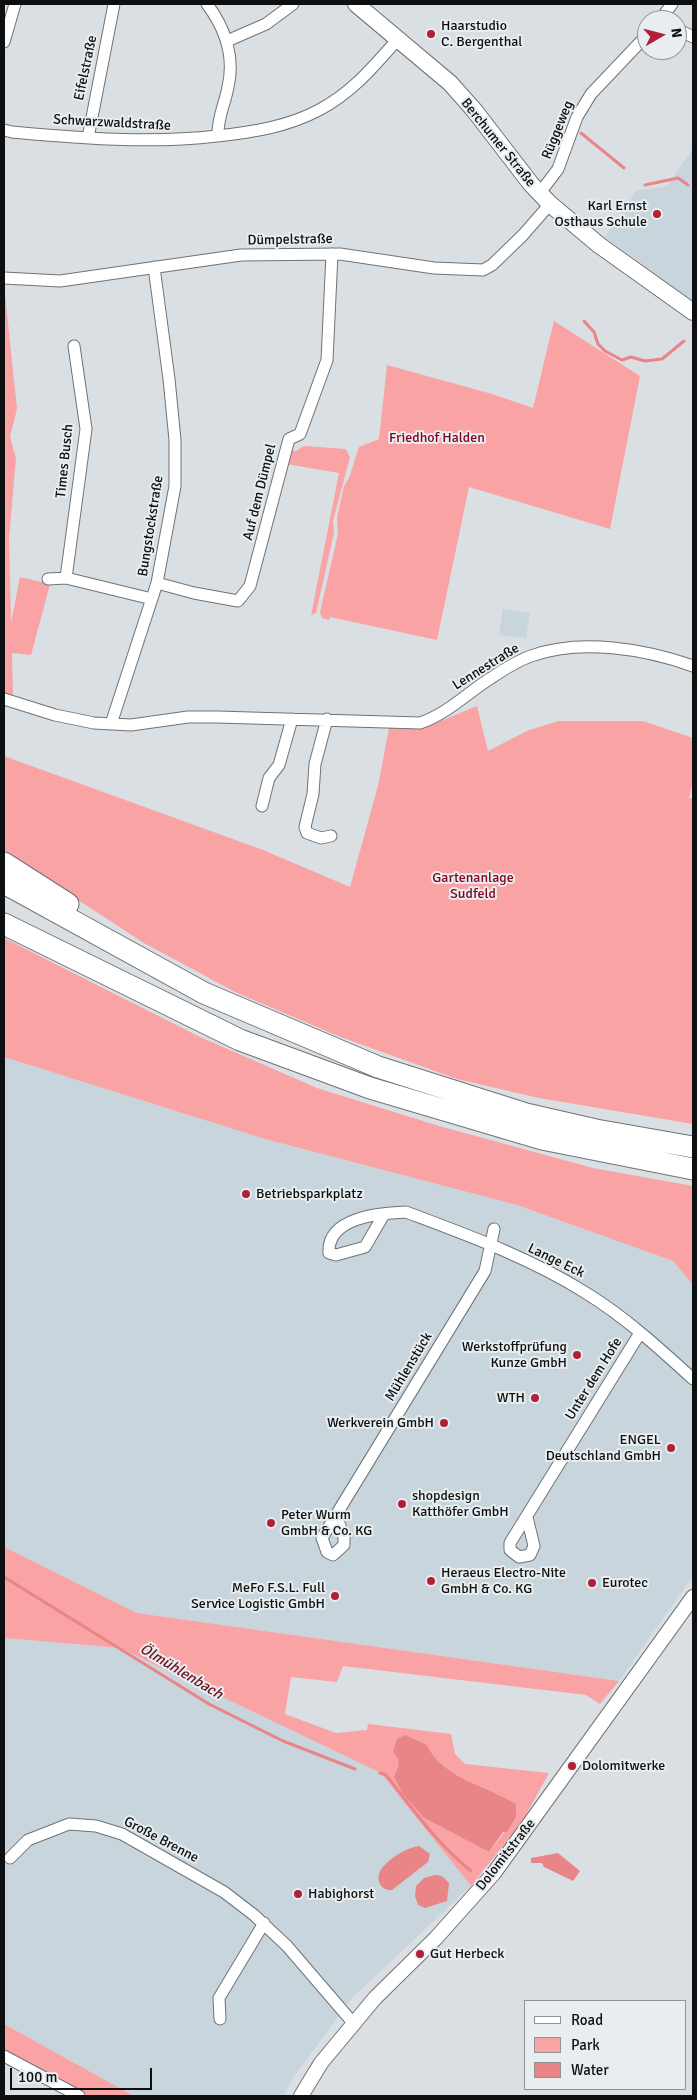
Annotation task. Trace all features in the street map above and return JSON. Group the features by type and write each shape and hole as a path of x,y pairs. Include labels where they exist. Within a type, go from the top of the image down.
{"highway":[{"path":"4,863 97,922 166,971"},
{"path":"4,883 221,1001 387,1070 526,1114 596,1130 693,1148"},
{"path":"4,914 83,961"},
{"path":"4,924 83,961 240,1040 370,1088 542,1139 693,1169"}],"main road":[{"name":"Berchumer Straße","path":"356,4 450,84 545,199 599,245 693,312"}],"street":[{"path":"4,42 15,4"},
{"name":"Eifelstraße","path":"88,138 114,4"},
{"path":"206,4 227,41 230,74 218,124 218,136"},
{"path":"227,41 266,24 293,4"},
{"name":"Schwarzwaldstraße","path":"4,130 136,142 181,141 272,128 320,110 350,90 398,39"},
{"name":"Rüggeweg","path":"545,199 577,117 591,94 637,46"},
{"name":"Dümpelstraße","path":"4,278 60,280 241,255 332,254 434,268 483,270 492,265 523,235 545,199"},
{"name":"Auf dem Dümpel","path":"158,583 176,589 238,601 250,586 289,439 300,434 327,360 332,254"},
{"name":"Bungstockstraße","path":"111,724 158,583 175,486 175,440 154,267"},
{"name":"Times Busch","path":"66,578 86,429 74,346"},
{"path":"48,578 66,578 152,598"},
{"name":"Lennestraße","path":"4,699 73,720 111,724 131,725 188,717 327,719 420,723 444,713 467,693 507,669 531,656 544,653 595,646 608,647 640,652 693,666"},
{"path":"262,806 269,778 279,765 292,719"},
{"path":"327,719 315,764 313,794 305,827 307,833 321,838 331,836"},
{"name":"Lange Eck","path":"383,1216 365,1247 336,1255 329,1253 331,1239 335,1231 345,1223 383,1216 406,1212 492,1246 586,1292 640,1333 693,1378"},
{"name":"Mühlenstück","path":"336,1515 485,1271 492,1246 494,1229"},
{"name":"Unter dem Hofe","path":"527,1517 640,1333"},
{"name":"Dolomitstraße","path":"300,2096 321,2063 375,1998 436,1938 494,1873 693,1597"},
{"name":"Große Brenne","path":"10,1858 28,1840 69,1824 96,1826 122,1834 224,1892 264,1924 287,1946 354,2024"},
{"path":"220,2019 219,1998 264,1924"},
{"path":"4,2056 73,2095"}],"shaded area":[{"name":"Karl Ernst Osthaus Schule","path":"693,149 693,301 605,237 636,191 667,186"},
{"path":"503,609 530,613 526,638 499,635"},
{"path":"4,1057 265,1139 517,1205 673,1261 693,1285 693,1576 619,1681 137,1613 4,1547"},
{"path":"4,1638 120,1648 382,1773 471,1886 352,1998 290,2082 284,2096 134,2096 4,2024"}],"green space":[{"path":"4,285 17,409 10,437 16,458 9,538 11,623 20,577 50,584 31,655 12,653 13,696 4,693"},
{"name":"Friedhof Halden","path":"554,321 640,376 610,529 469,487 437,640 330,617 329,620 322,618 320,612 338,534 337,518 344,486 349,478 359,447 379,439 387,365 492,394 533,408"},
{"path":"304,446 346,449 350,457 333,521 334,533 316,613 311,615 339,473 286,464 288,450 296,451"},
{"name":"Gartenanlage Sudfeld","path":"477,706 488,751 527,731 558,721 643,721 693,738 693,781 689,798 693,799 693,1124 539,1098 457,1079 338,1036 235,992 144,943 4,852 4,756 263,850 350,887 378,786 389,728 419,728 431,725"},
{"path":"4,938 200,1037 317,1088 439,1126 593,1168 693,1186 693,1285 673,1261 517,1205 265,1139 4,1057"},
{"path":"4,1547 137,1613 619,1681 600,1704 586,1695 343,1666 337,1682 291,1677 285,1714 336,1733 367,1730 368,1724 451,1734 455,1754 465,1764 549,1773 522,1822 471,1886 381,1773 120,1648 4,1638","holes":["427,1745 434,1756 454,1773 515,1804 516,1817 489,1852 424,1818 400,1766 399,1758"]},
{"path":"4,2024 134,2096 88,2096 4,2050"}],"water":[{"path":"405,1735 427,1745 443,1766 454,1773 516,1804 516,1817 507,1832 503,1832 489,1852 424,1818 403,1794 394,1777 399,1761 393,1752 397,1739"},
{"path":"419,1846 430,1854 428,1862 392,1890 381,1886 379,1875 382,1868 399,1854"},
{"path":"558,1853 580,1871 573,1881 544,1867 542,1863 531,1863 531,1858"},
{"path":"435,1875 442,1876 449,1883 447,1901 425,1908 418,1905 415,1896 416,1886 424,1878"}],"waterway":[{"path":"581,133 624,168"},
{"path":"645,185 678,178 688,185"},
{"path":"584,321 594,332 598,344 605,351 622,360 631,357 645,361 662,359 684,341"},
{"name":"Ölmühlenbach","path":"4,1577 209,1704 283,1741 355,1769"},
{"name":"Ölmühlenbach","path":"380,1773 386,1775 447,1850 471,1871"}],"place":[{"name":"Haarstudio C. Bergenthal","path":"431,34"},
{"name":"Karl Ernst Osthaus Schule","path":"657,214"},
{"name":"Betriebsparkplatz","path":"246,1194"},
{"name":"Werkstoffprüfung Kunze GmbH","path":"577,1355"},
{"name":"WTH","path":"535,1398"},
{"name":"Werkverein GmbH","path":"444,1423"},
{"name":"ENGEL Deutschland GmbH","path":"671,1448"},
{"name":"shopdesign Katthöfer GmbH","path":"402,1504"},
{"name":"Peter Wurm GmbH & Co. KG","path":"271,1523"},
{"name":"Heraeus Electro-Nite GmbH & Co. KG","path":"431,1581"},
{"name":"Eurotec","path":"592,1583"},
{"name":"MeFo F.S.L. Full Service Logistic GmbH","path":"335,1596"},
{"name":"Dolomitwerke","path":"572,1766"},
{"name":"Habighorst","path":"298,1894"},
{"name":"Gut Herbeck","path":"420,1954"}]}
